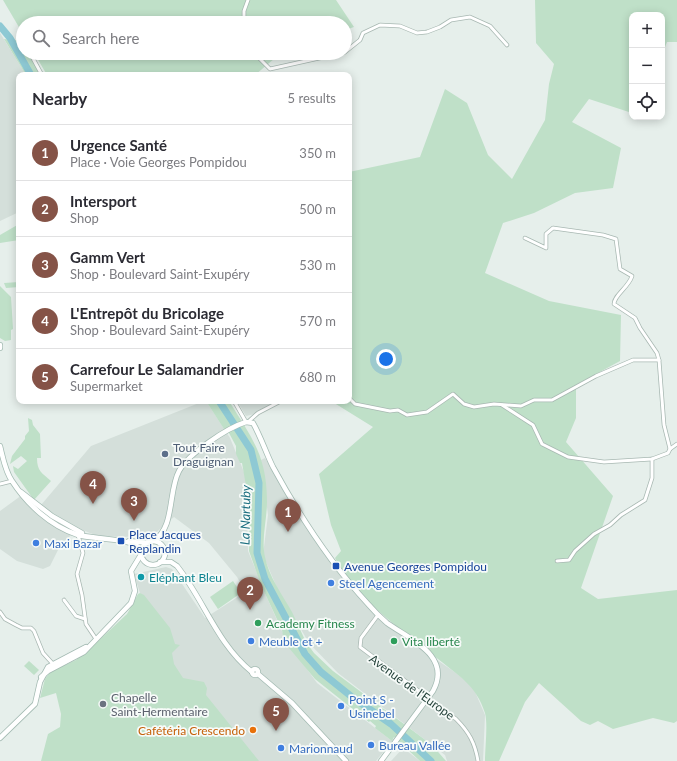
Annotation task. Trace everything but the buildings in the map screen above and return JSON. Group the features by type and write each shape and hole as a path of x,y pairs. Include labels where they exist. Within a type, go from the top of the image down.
{"street":[{"path":"244,16 244,11 248,0"},
{"path":"352,46 360,40 363,33 376,26 400,26 417,33 427,32 440,27 451,20 466,17 470,17 490,26 507,45"},
{"path":"34,60 40,72"},
{"path":"261,60 270,69 310,60"},
{"path":"525,238 546,248 546,234 554,228 603,235 616,239 620,269 632,276 625,290 616,297 614,304 635,318 657,353 659,360 664,425 670,449"},
{"path":"352,401 355,404 390,411 398,410 407,415 427,412 453,394 464,404 474,407 500,404 521,406 534,400 552,400 596,376 633,360 659,360"},
{"path":"236,404 246,422 259,433 264,449 284,485 347,580 378,615 425,650 436,663 438,679 433,692 381,761"},
{"path":"160,562 165,556 162,534 179,470 186,460 226,432 275,404"},
{"path":"500,404 533,425 542,444 568,457 604,462 652,459 668,453 670,449 677,444"},
{"path":"0,446 12,481 21,491 58,520 79,532 95,538"},
{"path":"557,560 569,560 575,551 594,534 610,525 621,515 645,500 652,478 652,459"},
{"path":"0,484 12,481"},
{"path":"21,491 25,499 37,510 52,521 78,535 123,541 158,542 163,546"},
{"path":"52,521 58,520"},
{"path":"0,738 35,704 42,677 55,665 78,656 123,612 134,596 135,591 131,571 142,552 150,542 162,534"},
{"path":"78,535 83,553 77,574 87,628 96,639"},
{"path":"123,541 136,545 142,552 147,562 153,565 160,562 171,562 177,566 222,640 238,659 292,703 346,761"},
{"path":"134,566 147,562"},
{"path":"64,600 76,616 85,619"},
{"path":"0,612 5,619 16,625 22,628 31,628 34,631 40,647 55,665"},
{"name":"Avenue de l'Europe","path":"378,615 361,638 360,647 465,728 474,742 478,761"}],"shaded area":[{"path":"0,33 24,72 16,72 16,213 0,221"},
{"path":"196,404 208,404 230,438 246,477 248,551 263,588 248,597 237,577 209,543 174,517 153,535 122,537 98,536 77,528 58,550 50,566 43,569 17,561 0,549 0,511 22,495 41,505 91,446"},
{"path":"239,404 271,404 255,414 246,416"},
{"path":"265,458 309,530 346,584 382,622 456,673 473,687 485,715 483,761 447,761 445,755 338,673 309,643 278,590 263,555 268,515 261,460"},
{"path":"166,567 172,569 205,618 244,593 247,598 263,589 286,640 317,683 392,741 376,761 255,761 182,680 167,654 173,641 140,593 134,574"},
{"path":"403,748 420,761 391,761"}],"green space":[{"path":"3,0 336,0 347,16 16,16 16,22"},
{"path":"535,0 677,0 677,42 667,42 665,47 665,12 629,12 629,112 589,99 572,122 621,148 613,188 575,193 534,213 503,223 485,273 549,301 621,315 620,361 576,385 576,418 566,442 613,496 581,588 598,599 677,590 677,721 674,723 653,718 613,729 598,721 590,725 581,721 539,683 525,702 499,761 485,761 486,718 481,703 472,688 460,676 381,613 354,587 343,573 335,558 341,551 331,525 319,474 373,427 336,404 352,404 352,171 420,157 445,89 467,103 488,155 512,179 545,120 549,84 554,64 536,43"},
{"path":"4,39 16,40 16,59"},
{"path":"17,60 34,60 40,72 24,72"},
{"path":"38,60 273,60 259,72 45,72"},
{"path":"16,226 16,240 0,243 0,235"},
{"path":"16,282 16,287 6,288 4,283"},
{"path":"0,286 11,297 13,329 11,330 11,340 5,341 0,338"},
{"name":"La Nartuby","path":"208,404 231,404 257,448 264,472 266,486 267,509 264,530 265,557 273,578 292,612 306,642 314,653 333,671 432,745 446,761 420,761 394,737 392,741 375,728 376,726 370,721 369,722 315,679 284,642 282,630 261,585 249,551 250,494 246,486 242,463 240,463 236,454 236,446 229,433 224,429"},
{"path":"28,418 32,420 33,425 40,434 41,458 37,458 38,466 43,474 51,481 34,500 14,472 13,466 18,469 27,461 21,456 10,464 12,456 29,431"},
{"path":"233,581 241,593 218,609 210,597"},
{"path":"140,593 144,595 170,628 175,644 180,645 172,653 174,664 183,678 204,682 207,688 206,695 259,761 41,761 48,734 60,727 61,714 56,693 40,698 45,679 50,672 76,660 95,644 127,614"},
{"path":"29,661 39,670 34,675 24,666"}],"waterway":[{"name":"La Nartuby","path":"0,26 10,38 16,49"},
{"name":"La Nartuby","path":"22,60 29,72"},
{"name":"La Nartuby","path":"221,404 251,450 259,483 257,553 265,579 305,654 321,672 352,697 391,724 431,761"}],"place":[{"name":"Tout Faire Draguignan","path":"165,454"},
{"name":"L'Entrepôt du Bricolage","path":"93,504"},
{"name":"Gamm Vert","path":"134,521"},
{"name":"Urgence Santé","path":"288,532"},
{"name":"Place Jacques Replandin","path":"121,541"},
{"name":"Maxi Bazar","path":"36,543"},
{"name":"Avenue Georges Pompidou","path":"336,566"},
{"name":"Eléphant Bleu","path":"141,577"},
{"name":"Steel Agencement","path":"331,583"},
{"name":"Intersport","path":"250,610"},
{"name":"Academy Fitness","path":"258,623"},
{"name":"Meuble et +","path":"251,641"},
{"name":"Vita liberté","path":"394,641"},
{"name":"Chapelle Saint-Hermentaire","path":"103,704"},
{"name":"Point S - Usinebel","path":"341,706"},
{"name":"Cafétéria Crescendo","path":"253,730"},
{"name":"Carrefour Le Salamandrier","path":"276,731"},
{"name":"Bureau Vallée","path":"371,745"},
{"name":"Marionnaud","path":"281,748"}]}
